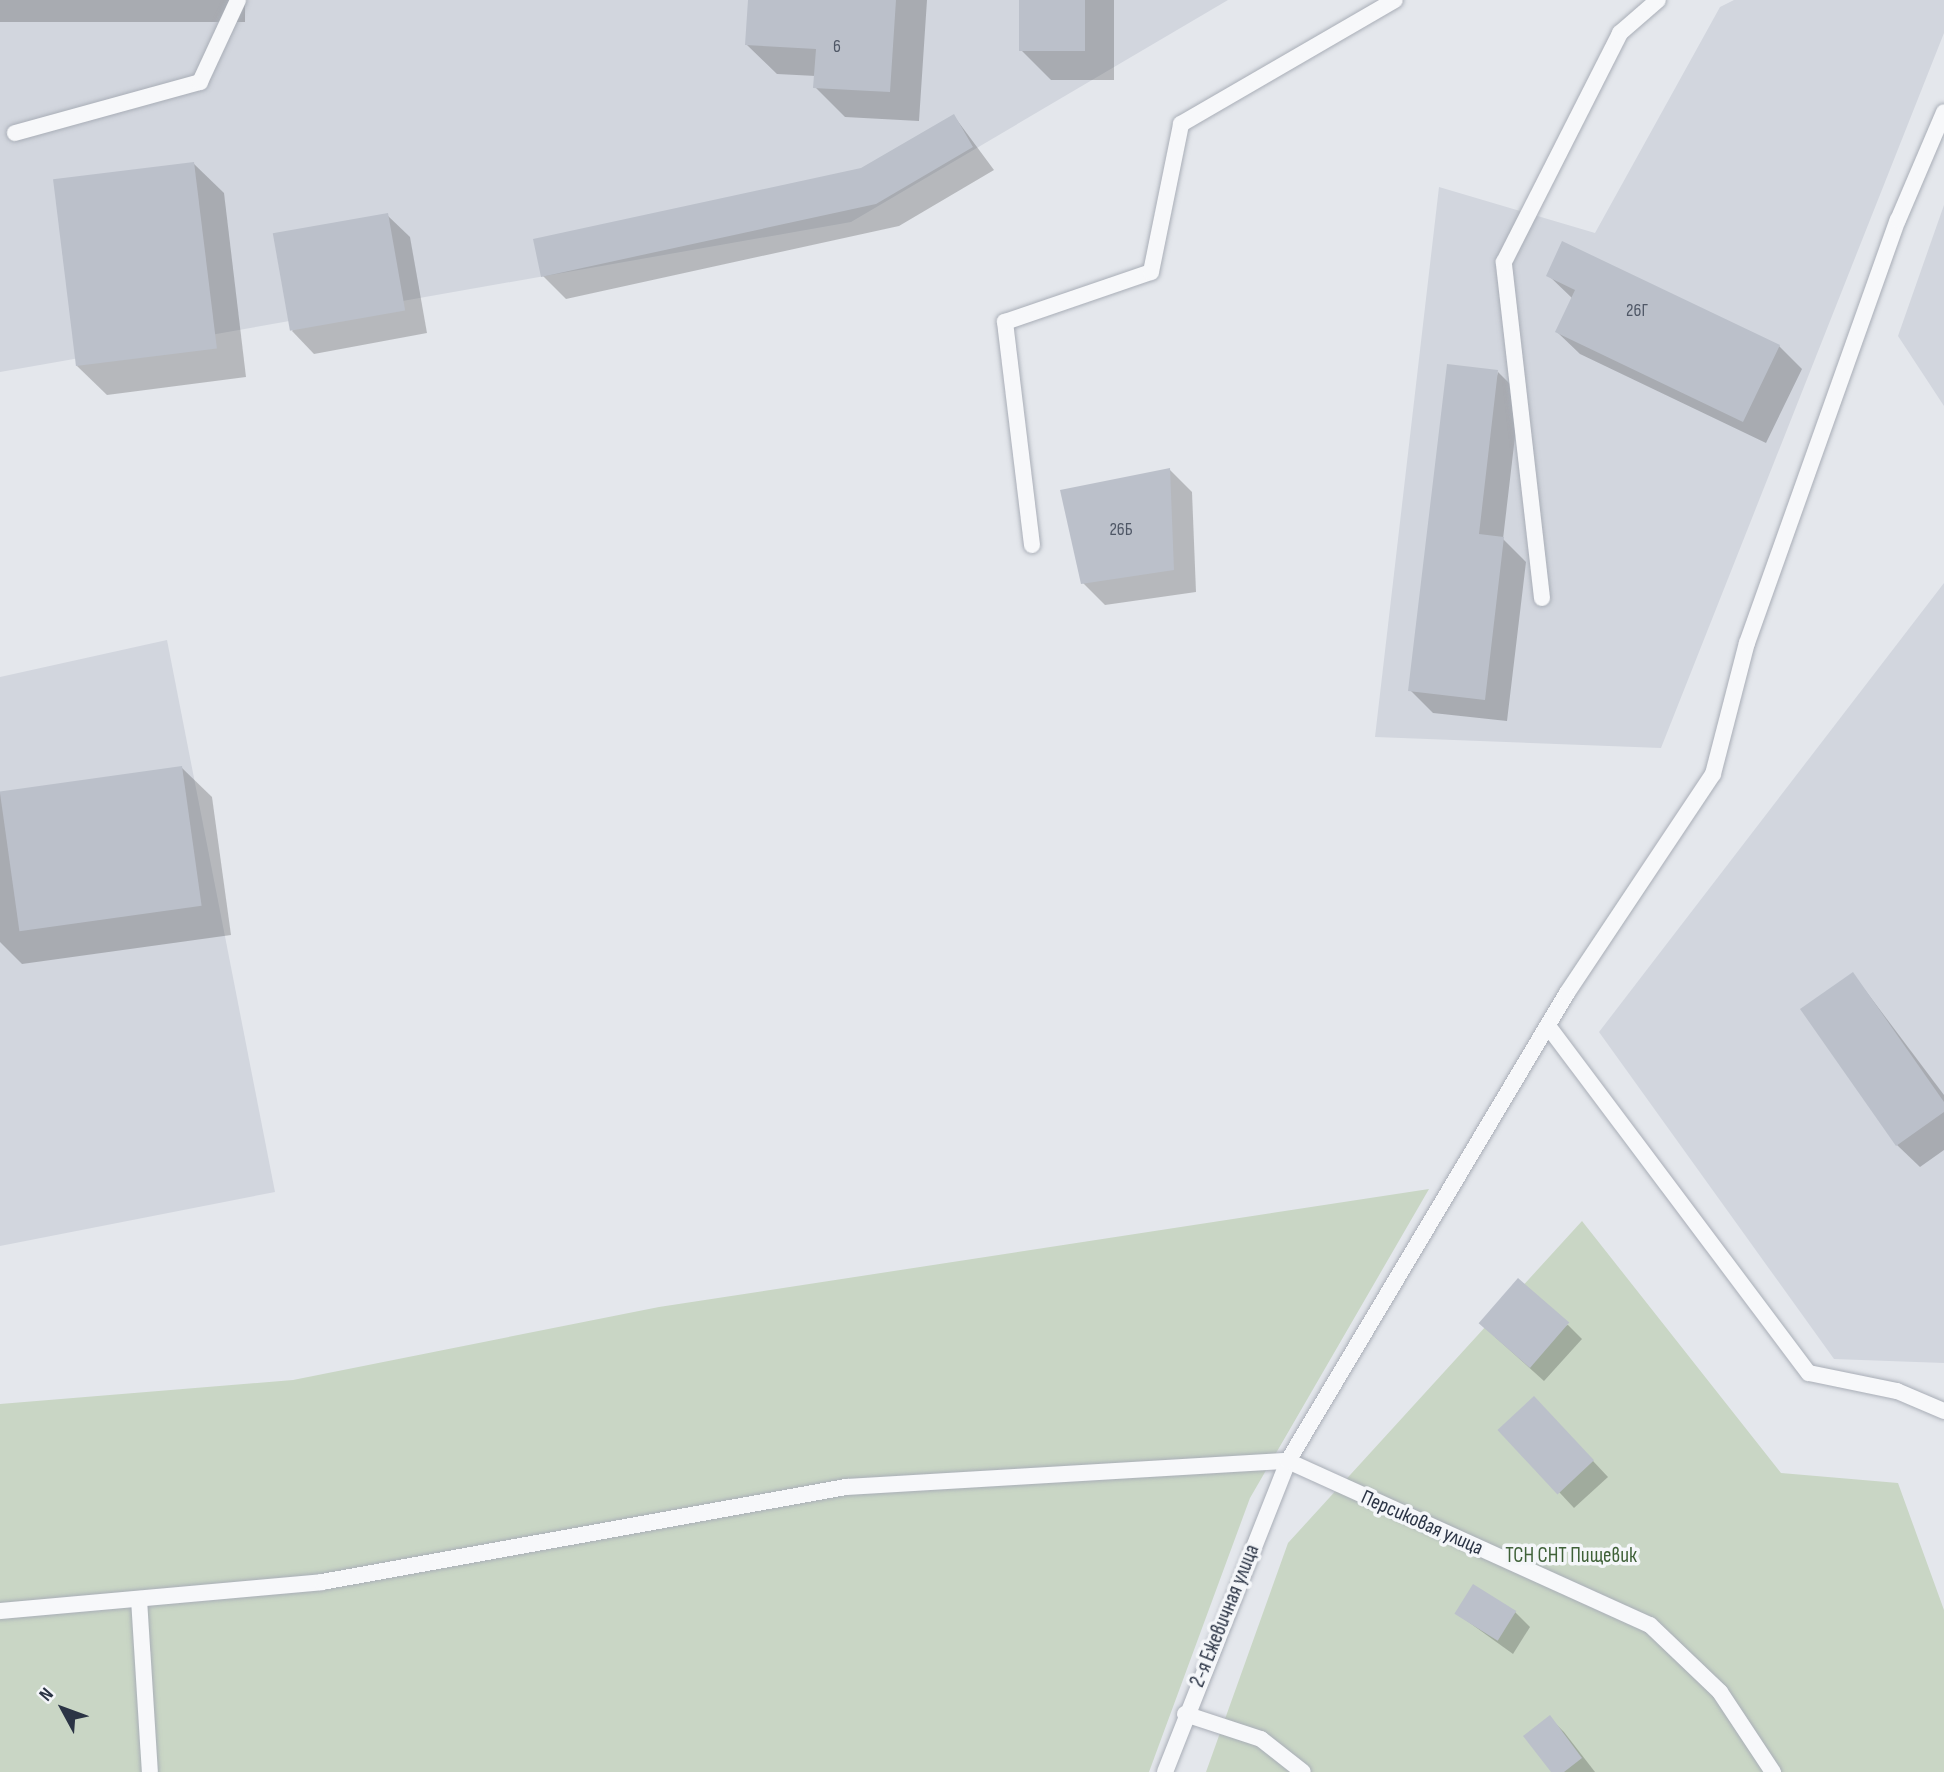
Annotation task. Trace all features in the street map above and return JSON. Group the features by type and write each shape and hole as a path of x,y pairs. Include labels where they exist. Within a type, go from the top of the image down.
{"lane":[{"path":"15,133 200,82 238,0"},
{"path":"1032,545 1005,322 1151,272 1181,124 1395,0"},
{"path":"1542,598 1504,262 1620,33 1658,0"},
{"name":"2-я Ежевичная улица","path":"1165,1772 1185,1714 1288,1461 1548,1026 1713,774 1747,643 1898,220 1944,112"},
{"path":"1548,1026 1809,1373 1897,1391 1944,1410"},
{"path":"0,1611 322,1582 846,1487 1288,1461"},
{"name":"Персиковая улица","path":"1288,1461 1650,1625 1720,1692 1773,1772"},
{"path":"139,1599 150,1772"},
{"path":"1185,1714 1261,1739 1303,1772"}],"shaded area":[{"path":"0,0 1228,0 851,222 0,372"},
{"path":"1734,0 1944,0 1944,33 1661,748 1375,737 1439,187 1595,233 1720,7"},
{"path":"1944,205 1944,406 1898,336"},
{"path":"1944,583 1944,1363 1834,1359 1599,1032"},
{"path":"167,640 275,1192 0,1246 0,677"}],"green space":[{"path":"1429,1189 1250,1498 1149,1772 0,1772 0,1404 293,1380 659,1307"},
{"name":"ТСН СНТ Пищевик","path":"1582,1221 1781,1473 1898,1483 1944,1610 1944,1772 1206,1772 1288,1543"}],"building":[{"path":"748,0 896,0 890,92 813,88 816,49 745,45"},
{"path":"1019,0 1085,0 1085,51 1019,51"},
{"path":"954,114 973,147 876,204 541,277 533,239 861,168"},
{"path":"194,162 217,349 76,366 53,179"},
{"path":"388,213 405,310 290,331 273,233"},
{"path":"1562,241 1780,345 1743,422 1555,332 1575,290 1546,276"},
{"path":"1447,364 1498,370 1479,534 1504,537 1485,700 1408,691"},
{"path":"1170,468 1174,570 1081,584 1060,490"},
{"path":"182,766 202,906 19,931 0,792"},
{"path":"1853,972 1944,1102 1944,1112 1896,1146 1800,1009"},
{"path":"1518,1278 1569,1323 1530,1368 1479,1323"},
{"path":"1534,1396 1594,1460 1557,1494 1497,1430"},
{"path":"1473,1584 1516,1611 1498,1641 1454,1614"},
{"path":"1550,1715 1582,1758 1564,1772 1551,1772 1523,1736"}]}
